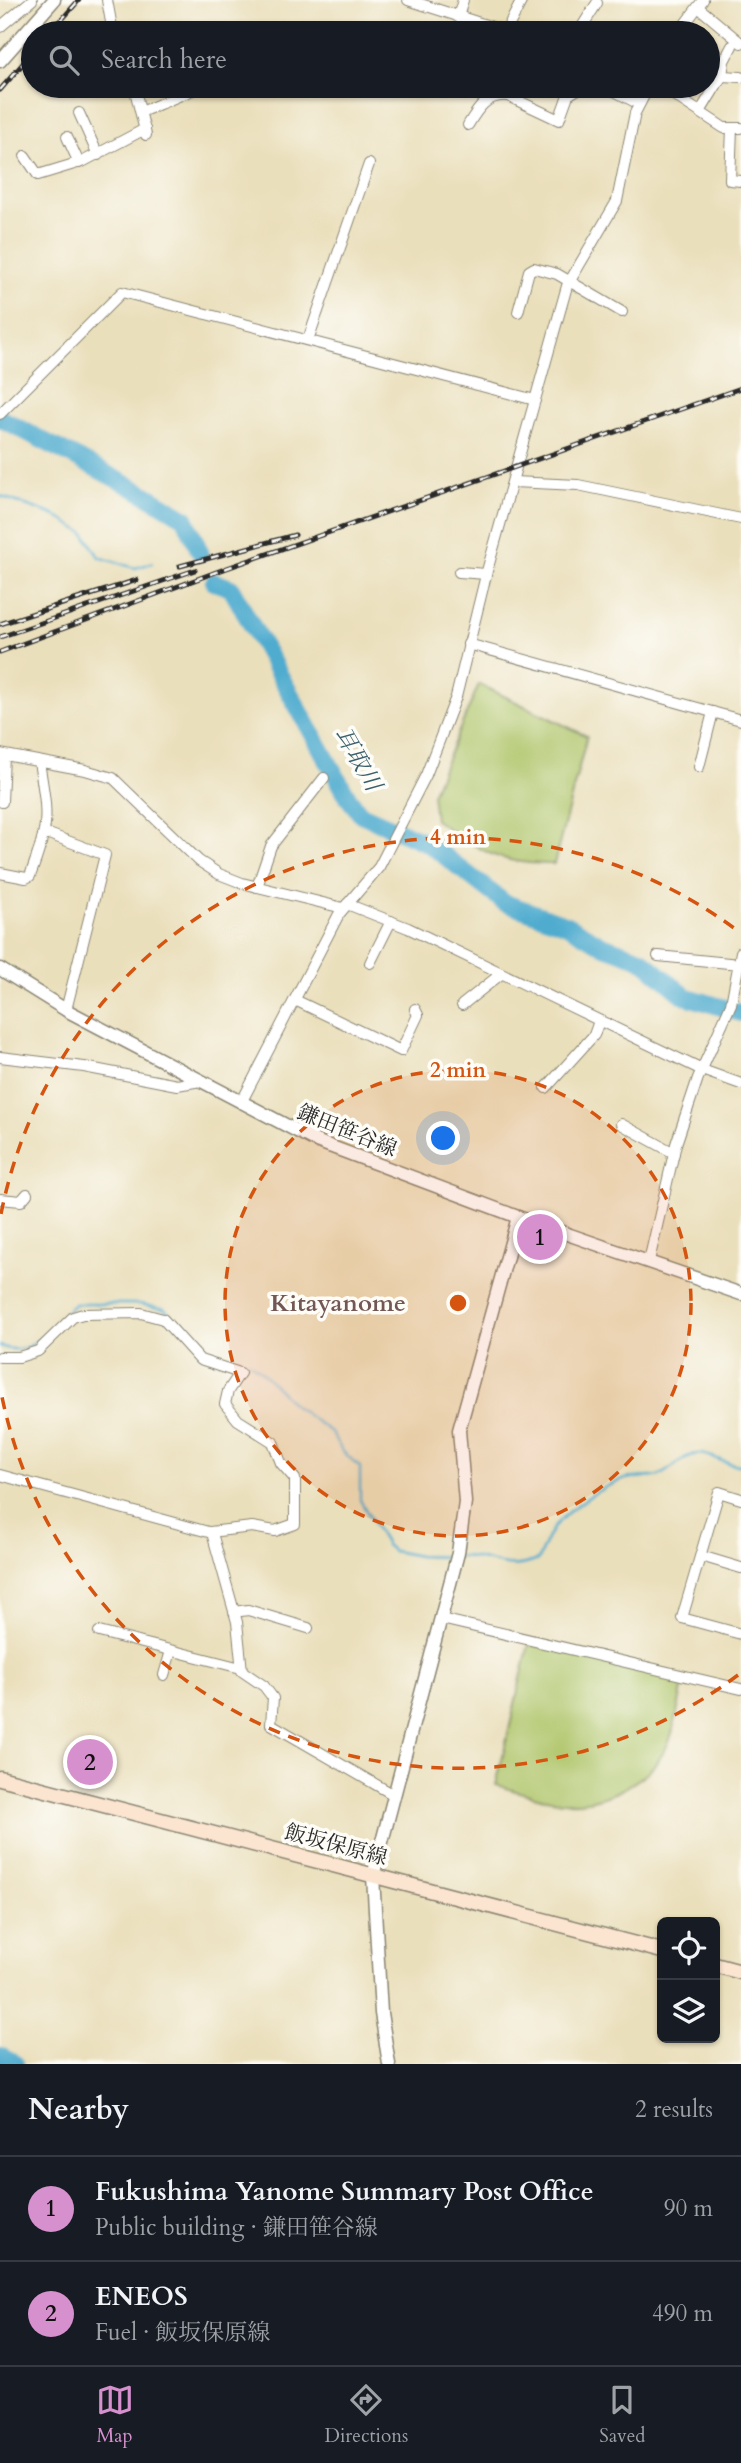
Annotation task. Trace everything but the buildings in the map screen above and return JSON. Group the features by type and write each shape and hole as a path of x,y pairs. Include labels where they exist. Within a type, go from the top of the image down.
{"main road":[{"name":"飯坂保原線","path":"0,1778 657,1950"},
{"path":"720,1966 741,1972"}],"street":[{"path":"0,27 32,0"},
{"path":"107,0 111,21"},
{"path":"408,0 472,21"},
{"path":"458,17 463,0"},
{"path":"513,21 522,0"},
{"path":"35,21 52,1"},
{"path":"586,21 597,4"},
{"path":"687,21 700,4 715,21"},
{"path":"720,26 736,44 724,61 720,79"},
{"path":"0,61 21,37"},
{"path":"722,76 741,77"},
{"path":"25,156 38,175 79,163 98,155 123,138 146,132 137,98"},
{"path":"141,112 174,98"},
{"path":"468,125 484,103 495,98"},
{"path":"523,98 559,120 567,98"},
{"path":"628,98 639,104"},
{"path":"241,1103 345,906 380,867 426,775 456,696 486,573 570,282 617,201 642,98"},
{"path":"678,98 724,128 736,128 730,180 741,181"},
{"path":"700,112 709,98"},
{"path":"79,113 98,155"},
{"path":"67,137 79,163"},
{"path":"308,340 369,164"},
{"path":"518,312 529,271 534,268 557,274 622,313"},
{"path":"4,411 122,292 536,400"},
{"path":"513,482 578,485 741,519"},
{"path":"458,572 486,573"},
{"path":"468,644 741,720"},
{"path":"699,767 713,712"},
{"path":"2,802 2,755 85,770 113,778 199,861 219,874 257,887 345,906 391,921 702,1070 741,1084"},
{"path":"0,873 26,878 30,876 46,833 48,812 39,762"},
{"path":"257,887 271,846 324,778"},
{"path":"46,833 104,855 66,1010"},
{"path":"370,964 391,921"},
{"path":"649,1261 674,1153 702,1070 731,1004 741,952"},
{"path":"658,956 738,964"},
{"name":"鎌田笹谷線","path":"0,969 66,1010 328,1146 518,1217 741,1293"},
{"path":"462,1005 501,974"},
{"path":"295,1000 401,1051 418,1015 415,1009"},
{"path":"546,1088 594,1035 599,1021"},
{"path":"0,1057 84,1066 177,1085 201,1082"},
{"path":"621,1125 674,1153"},
{"path":"0,1199 21,1201 27,1194"},
{"path":"389,2064 381,2012 373,1876 456,1557 465,1502 459,1430 518,1217"},
{"path":"0,1357 19,1357 38,1351 73,1317 83,1314 141,1313 163,1319 200,1360 240,1373 228,1391 225,1404 238,1420 273,1442 281,1463 295,1479 295,1524 275,1531 252,1527 210,1532 0,1475"},
{"path":"741,1499 719,1492 682,1618 741,1634"},
{"path":"210,1532 240,1635 241,1668"},
{"path":"701,1556 741,1567"},
{"path":"233,1612 248,1610 308,1628"},
{"path":"441,1619 741,1689"},
{"path":"99,1632 241,1668 273,1698 271,1724 274,1728 394,1795"},
{"path":"164,1675 170,1651"}],"green space":[{"path":"479,684 587,736 554,864 517,861 490,854 435,820 432,794"},
{"path":"529,1644 684,1681 670,1739 653,1766 627,1787 612,1794 580,1802 547,1799 496,1785"}],"waterway":[{"name":"耳取川","path":"0,418 185,518 200,552"},
{"path":"0,496 54,515 84,533 99,557 135,568 152,563"},
{"name":"耳取川","path":"214,582 231,588 349,799 361,814 429,844 505,903 565,924 602,945 641,959 685,996 741,1013"},
{"path":"0,1346 12,1349 33,1344 75,1304 140,1304 164,1309 215,1356 249,1362 259,1369 296,1407 331,1432 342,1451 360,1467 360,1500 386,1545 393,1551 419,1556 454,1557"},
{"path":"460,1556 507,1565 526,1564 538,1560 549,1534 561,1519 577,1505 617,1482 658,1476 683,1459 700,1454 741,1465"},
{"path":"0,2056 15,2064"}],"railway":[{"path":"61,21 79,0"},
{"path":"0,90 21,66"},
{"path":"0,652 227,568 741,388"},
{"path":"180,566 295,535"},
{"path":"0,637 195,570"},
{"path":"0,624 137,580"}],"place":[{"name":"Fukushima Yanome Summary Post Office","path":"540,1237"},
{"name":"ENEOS","path":"90,1762"}],"district":[{"name":"Kitayanome","path":"338,1303"}]}
